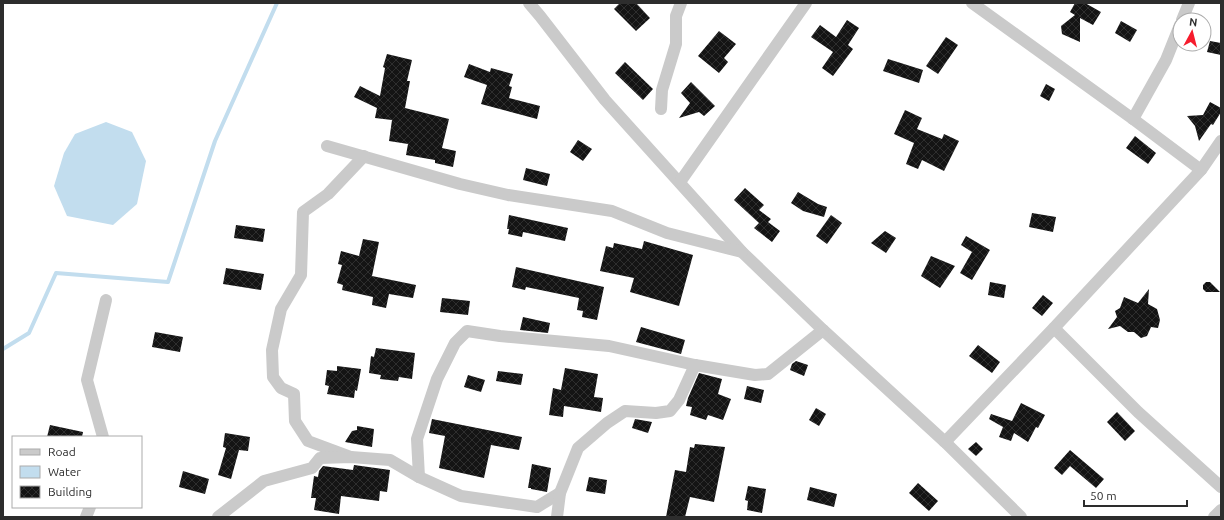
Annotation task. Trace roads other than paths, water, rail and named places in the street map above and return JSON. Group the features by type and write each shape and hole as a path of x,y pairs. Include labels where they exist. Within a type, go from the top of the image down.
{"street":[{"path":"529,3 606,100 742,252 823,330 945,442 1021,517"},
{"path":"661,110 662,90 676,44 676,16 681,3"},
{"path":"680,182 806,3"},
{"path":"972,3 1134,119 1201,170"},
{"path":"1134,119 1166,60 1172,45"},
{"path":"945,442 1054,328 1201,170 1221,141"},
{"path":"327,146 460,184 508,195 612,211 667,233 742,252"},
{"path":"351,457 308,441 295,421 294,394 281,388 273,377 272,350 281,309 301,275 303,212 328,194 364,156"},
{"path":"103,436 87,380 106,300"},
{"path":"1054,328 1138,412 1221,487"},
{"path":"419,477 417,439 437,379 454,343 467,331 500,336 609,346 695,365 755,375 768,374 823,330"},
{"path":"557,517 560,493 578,448 607,423 625,411 656,413 670,410 679,400 695,365"},
{"path":"218,517 264,481 312,468 320,458 351,457 390,460 419,477 461,496 537,507 560,493"},
{"path":"1214,517 1221,510"}],"water":[{"path":"106,122 132,132 146,161 137,204 113,225 67,216 54,186 64,153 75,134"}],"waterway":[{"path":"3,349 29,333 56,273 168,282 215,141 277,3"}]}
